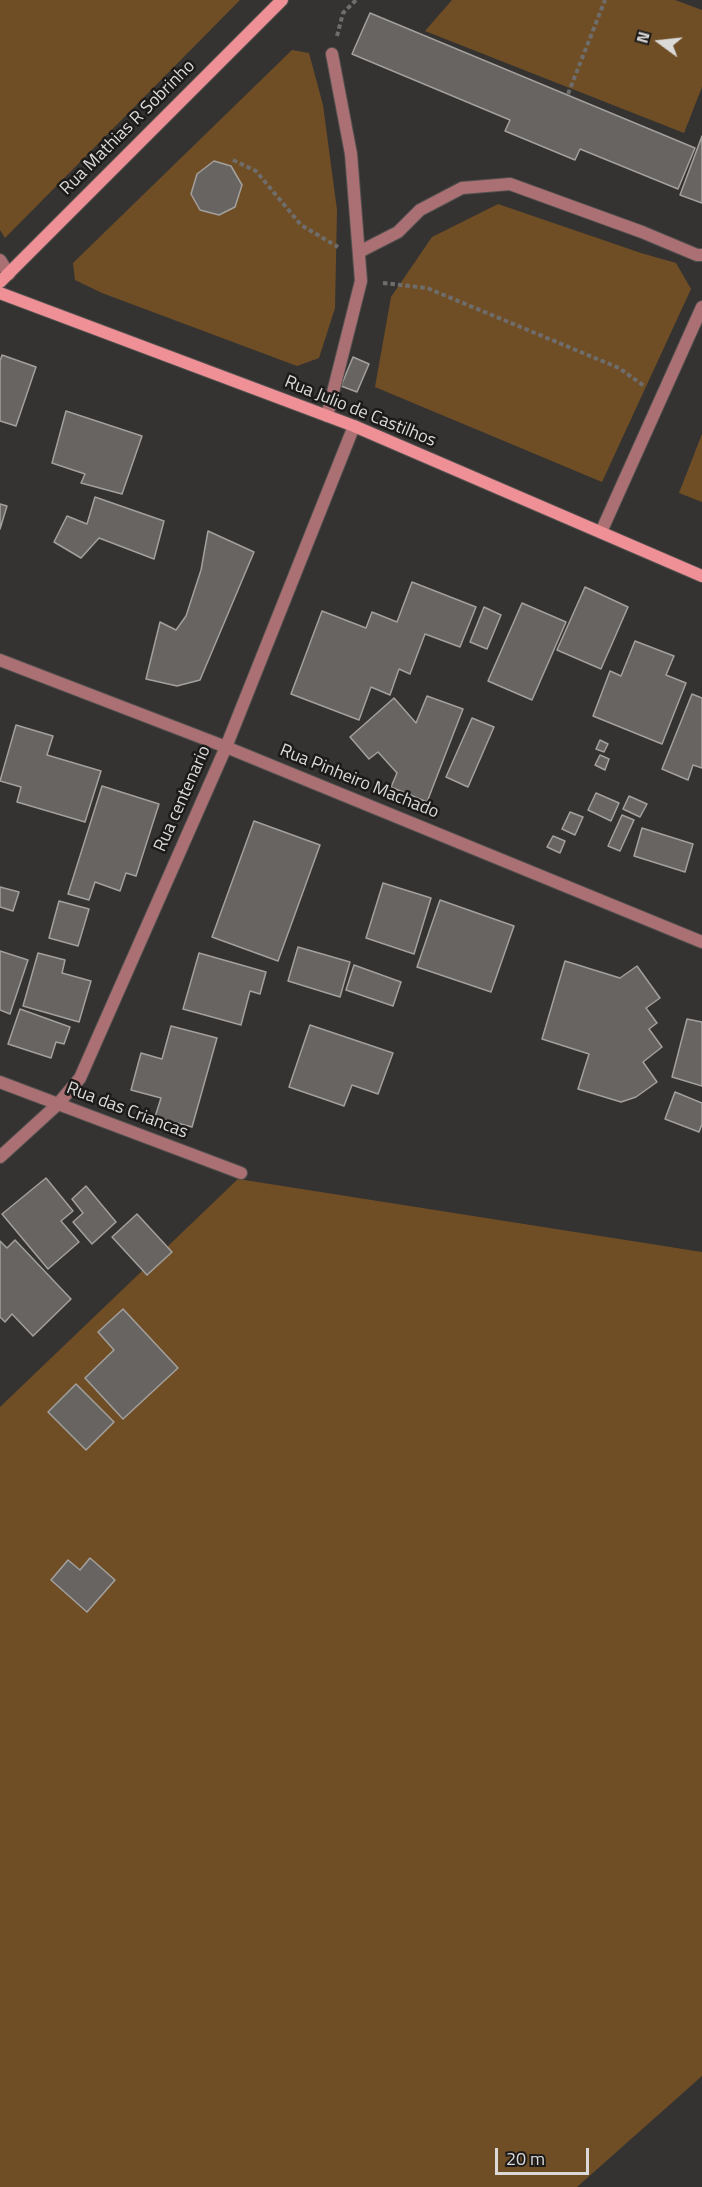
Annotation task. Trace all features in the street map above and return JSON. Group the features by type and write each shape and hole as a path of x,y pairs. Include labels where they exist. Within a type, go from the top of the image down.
{"main road":[{"name":"Rua Mathias R Sobrinho","path":"4,278 282,0"},
{"name":"Rua Julio de Castilhos","path":"0,293 354,426 702,576"}],"street":[{"path":"327,416 361,281 351,153 332,54"},
{"path":"359,252 398,232 420,210 462,188 510,184 702,255"},
{"path":"0,260 4,278"},
{"path":"601,532 702,307"},
{"name":"Rua centenario","path":"0,1157 58,1104 80,1078 225,747 354,426"},
{"name":"Rua Pinheiro Machado","path":"0,660 225,747 702,942"},
{"name":"Rua das Criancas","path":"0,1082 241,1173"}],"path":[{"path":"332,54 343,13 356,0"},
{"path":"568,94 605,0"},
{"path":"233,160 256,171 301,225 335,247 359,252"},
{"path":"361,281 427,288 619,368 662,400"}],"shaded area":[{"path":"0,0 240,0 5,238 0,230"},
{"path":"452,0 675,0 702,10 702,87 684,133 425,31"},
{"path":"292,50 309,53 323,105 337,210 335,308 319,358 297,366 102,293 75,280 73,263"},
{"path":"498,204 676,263 691,289 602,482 375,387 391,297 432,237"},
{"path":"702,434 702,502 679,493"},
{"path":"238,1179 702,1252 702,2076 577,2187 0,2187 0,1407"}],"building":[{"path":"370,13 695,148 678,189 580,149 575,160 505,131 510,120 352,54"},
{"path":"702,136 702,203 680,195"},
{"path":"214,161 231,166 242,185 235,207 219,215 200,210 191,194 197,174"},
{"path":"2,355 36,367 16,426 0,421 0,361"},
{"path":"353,357 369,364 357,392 341,386"},
{"path":"66,411 142,436 122,494 81,483 85,474 52,463"},
{"path":"95,497 164,521 154,559 99,538 81,558 54,542 67,516 87,524"},
{"path":"0,504 7,506 0,529"},
{"path":"208,531 254,552 200,680 177,686 146,679 160,622 176,630 186,616 201,570"},
{"path":"412,582 476,607 460,647 425,634 410,674 399,669 390,695 371,687 359,720 291,694 322,611 366,628 372,612 397,622"},
{"path":"585,587 628,607 601,669 557,650"},
{"path":"522,603 566,622 532,700 488,681"},
{"path":"484,607 501,615 487,649 470,642"},
{"path":"635,641 674,656 666,675 686,683 662,744 593,716 610,671 621,676"},
{"path":"692,694 702,698 702,768 693,765 688,780 662,769"},
{"path":"427,696 463,709 427,802 391,787 397,773 378,752 369,759 350,737 394,698 416,723"},
{"path":"472,718 494,727 468,787 446,777"},
{"path":"16,725 53,736 47,755 101,771 85,822 17,802 21,787 0,781"},
{"path":"600,740 608,744 604,752 596,749"},
{"path":"600,755 609,759 605,770 595,765"},
{"path":"102,786 159,804 136,876 126,873 120,891 95,882 89,900 68,894"},
{"path":"596,793 619,803 611,821 588,810"},
{"path":"629,796 647,804 640,817 623,809"},
{"path":"570,812 583,817 575,835 562,829"},
{"path":"622,815 634,820 620,851 608,846"},
{"path":"254,821 320,845 278,961 212,937"},
{"path":"642,828 693,844 685,872 634,856"},
{"path":"553,836 565,841 560,853 547,847"},
{"path":"383,883 431,898 414,954 366,938"},
{"path":"0,887 19,892 13,911 0,907"},
{"path":"440,900 514,926 491,992 417,967"},
{"path":"59,901 89,909 78,946 49,938"},
{"path":"298,947 350,962 340,997 288,981"},
{"path":"0,951 28,960 10,1014 0,1010"},
{"path":"38,953 65,960 62,973 91,981 79,1022 23,1006"},
{"path":"199,953 266,972 260,994 250,991 241,1025 183,1009"},
{"path":"565,961 620,978 637,966 660,998 646,1008 657,1023 649,1029 662,1047 643,1062 657,1082 636,1097 621,1102 578,1089 589,1054 542,1039"},
{"path":"354,965 401,982 393,1006 346,990"},
{"path":"20,1009 70,1027 64,1044 56,1042 51,1058 8,1044"},
{"path":"687,1019 702,1022 702,1086 672,1077"},
{"path":"310,1025 393,1053 378,1094 352,1085 344,1106 289,1087"},
{"path":"171,1026 217,1038 192,1127 155,1117 161,1098 131,1090 141,1053 162,1059"},
{"path":"675,1092 702,1103 702,1124 699,1132 665,1119"},
{"path":"46,1178 73,1211 61,1221 79,1242 48,1269 2,1214"},
{"path":"86,1186 116,1222 92,1244 73,1222 83,1213 72,1199"},
{"path":"137,1214 172,1252 147,1275 112,1237"},
{"path":"15,1240 71,1299 33,1336 12,1314 5,1322 0,1317 0,1241 7,1248"},
{"path":"123,1309 178,1368 123,1419 85,1378 114,1350 98,1332"},
{"path":"76,1384 114,1422 86,1450 48,1412"},
{"path":"90,1558 115,1580 87,1612 51,1580 68,1560 80,1570"}]}
